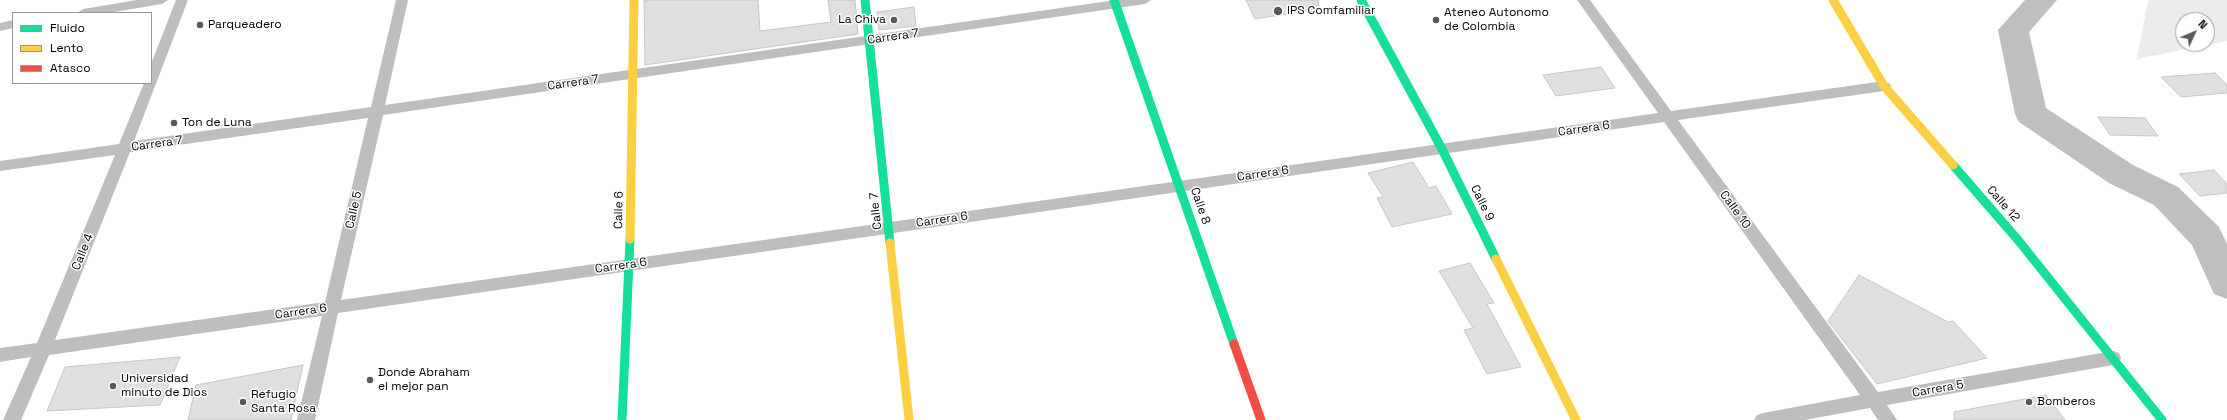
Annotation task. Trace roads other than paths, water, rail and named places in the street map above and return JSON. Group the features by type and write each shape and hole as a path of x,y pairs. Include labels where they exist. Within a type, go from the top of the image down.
{"street":[{"path":"88,12 162,0"},
{"name":"Calle 4","path":"152,79 182,0"},
{"name":"Calle 5","path":"306,420 402,0"},
{"name":"Calle 6","path":"622,420 630,265 634,0"},
{"name":"Calle 7","path":"865,0 909,420"},
{"name":"Carrera 7","path":"0,166 870,40 1114,2 1145,0"},
{"name":"Calle 9","path":"1361,0 1442,149 1576,420"},
{"name":"Calle 10","path":"1583,0 1666,117 1888,420"},
{"name":"Calle 12","path":"1833,0 1884,86 2018,240 2162,420"},
{"name":"Calle 8","path":"1114,2 1180,186 1261,420"},
{"path":"0,26 12,24"},
{"name":"Calle 4","path":"12,420 126,148 150,84"},
{"name":"Carrera 6","path":"0,355 1884,86"},
{"name":"Carrera 5","path":"1763,420 2113,358"}],"waterway":[{"path":"2042,0 2013,30 2031,114 2121,174 2166,196 2206,237 2227,284"}],"place":[{"name":"IPS Comfamiliar","path":"1278,11"},
{"name":"La Chiva","path":"894,20"},
{"name":"Ateneo Autonomo de Colombia","path":"1436,20"},
{"name":"Parqueadero","path":"200,25"},
{"name":"Ton de Luna","path":"174,123"},
{"name":"Donde Abraham el mejor pan","path":"370,380"},
{"name":"Universidad minuto de Dios","path":"113,386"},
{"name":"Refugio Santa Rosa","path":"243,402"},
{"name":"Bomberos","path":"2029,402"}]}
